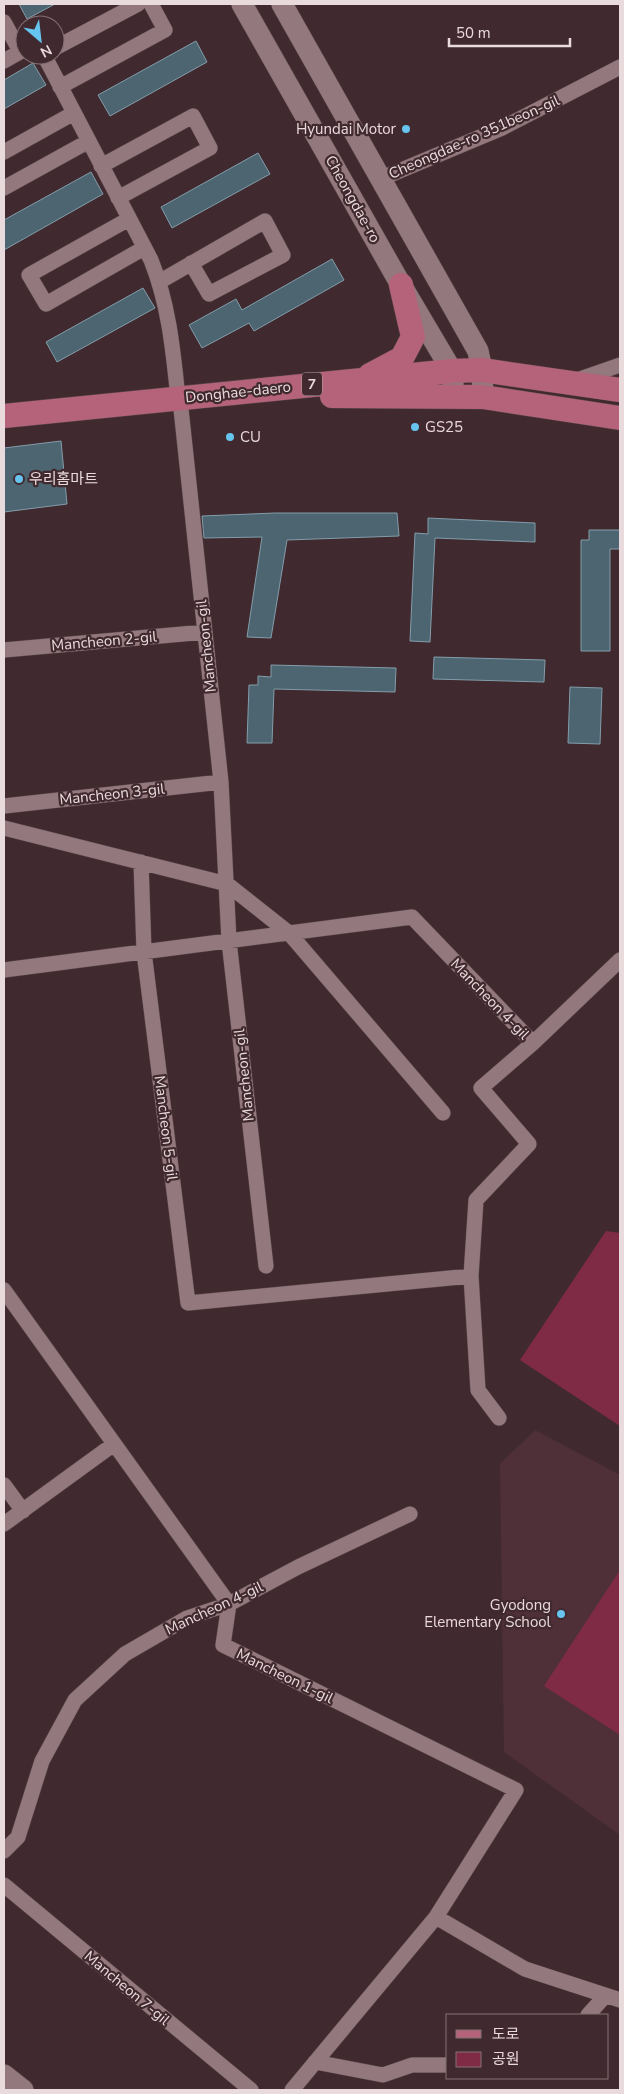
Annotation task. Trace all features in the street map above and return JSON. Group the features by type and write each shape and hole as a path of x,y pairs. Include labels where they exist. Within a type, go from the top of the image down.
{"main road":[{"path":"363,379 402,358 413,337 401,285"},
{"name":"Donghae-daero","path":"4,425 180,404 363,379 452,370 482,370 620,390"},
{"name":"Donghae-daero","path":"4,416 335,396 483,397 620,418"}],"street":[{"path":"65,43 138,4"},
{"path":"60,86 164,30 150,4"},
{"name":"Cheongdae-ro","path":"242,4 401,285 452,370 454,397"},
{"path":"282,4 478,351 482,370 483,397"},
{"path":"4,22 15,42"},
{"path":"4,60 15,54"},
{"name":"Mancheon-gil","path":"49,65 144,248 159,282 171,330 220,782 228,884 229,941 266,1266"},
{"name":"Cheongdae-ro 351beon-gil","path":"380,179 502,128 620,68"},
{"path":"4,152 74,113"},
{"path":"101,166 193,116 210,148 118,198"},
{"path":"4,188 89,141"},
{"path":"129,219 29,275 46,304 144,248"},
{"path":"159,282 191,263 265,221 283,255 209,294 191,263"},
{"path":"571,382 620,365"},
{"name":"Mancheon 2-gil","path":"4,650 205,632"},
{"name":"Mancheon 3-gil","path":"4,806 220,782"},
{"path":"4,828 228,884 289,933 443,1113"},
{"name":"Mancheon 5-gil","path":"141,862 144,952 188,1303 471,1276"},
{"name":"Mancheon 4-gil","path":"289,933 412,917 533,1044 481,1088 529,1144 476,1200 471,1276 478,1390 499,1418"},
{"path":"4,970 289,933"},
{"path":"533,1044 620,960"},
{"path":"4,1290 228,1604"},
{"path":"4,1524 114,1444"},
{"path":"4,1485 23,1512"},
{"name":"Mancheon 4-gil","path":"4,1851 18,1837 42,1761 75,1700 125,1654 187,1618 228,1604 298,1567 410,1514"},
{"name":"Mancheon 1-gil","path":"228,1604 223,1645 516,1790 436,1917 292,2090"},
{"name":"Mancheon 7-gil","path":"4,1885 251,2090"},
{"path":"436,1917 526,1969 620,2000"},
{"path":"589,2014 605,1996"},
{"path":"315,2062 383,2075 412,2065 446,2065"},
{"path":"4,2075 24,2090"}],"shaded area":[{"name":"Gyodong Elementary School","path":"535,1430 620,1475 620,1835 504,1752 500,1464"}],"green space":[{"path":"606,1231 620,1233 620,1426 520,1360"},
{"path":"620,1570 620,1735 544,1686"}],"building":[{"path":"19,4 55,4 34,15 25,15"},
{"path":"196,41 207,62 110,116 98,95"},
{"path":"30,65 34,65 46,85 4,109 4,80"},
{"path":"258,153 270,174 172,228 161,207"},
{"path":"91,172 103,194 4,250 4,220"},
{"path":"332,259 344,280 254,331 249,323 202,348 189,325 236,299 242,310"},
{"path":"143,288 155,308 57,362 46,342"},
{"path":"61,441 67,504 4,512 4,448"},
{"path":"275,513 397,513 399,536 287,540 271,638 247,637 262,537 204,538 202,516"},
{"path":"428,518 535,523 535,542 435,538 430,642 410,641 415,533 428,534"},
{"path":"589,530 620,530 620,549 610,549 610,651 581,651 581,540 589,540"},
{"path":"434,657 545,660 544,682 433,679"},
{"path":"271,665 396,668 395,692 274,689 272,743 247,743 249,685 258,685 258,676 271,677"},
{"path":"570,687 602,688 600,744 568,743"}],"place":[{"name":"Hyundai Motor","path":"406,129"},
{"name":"GS25","path":"415,427"},
{"name":"CU","path":"230,437"},
{"name":"우리홈마트","path":"19,479"},
{"name":"Gyodong Elementary School","path":"561,1614"}]}
